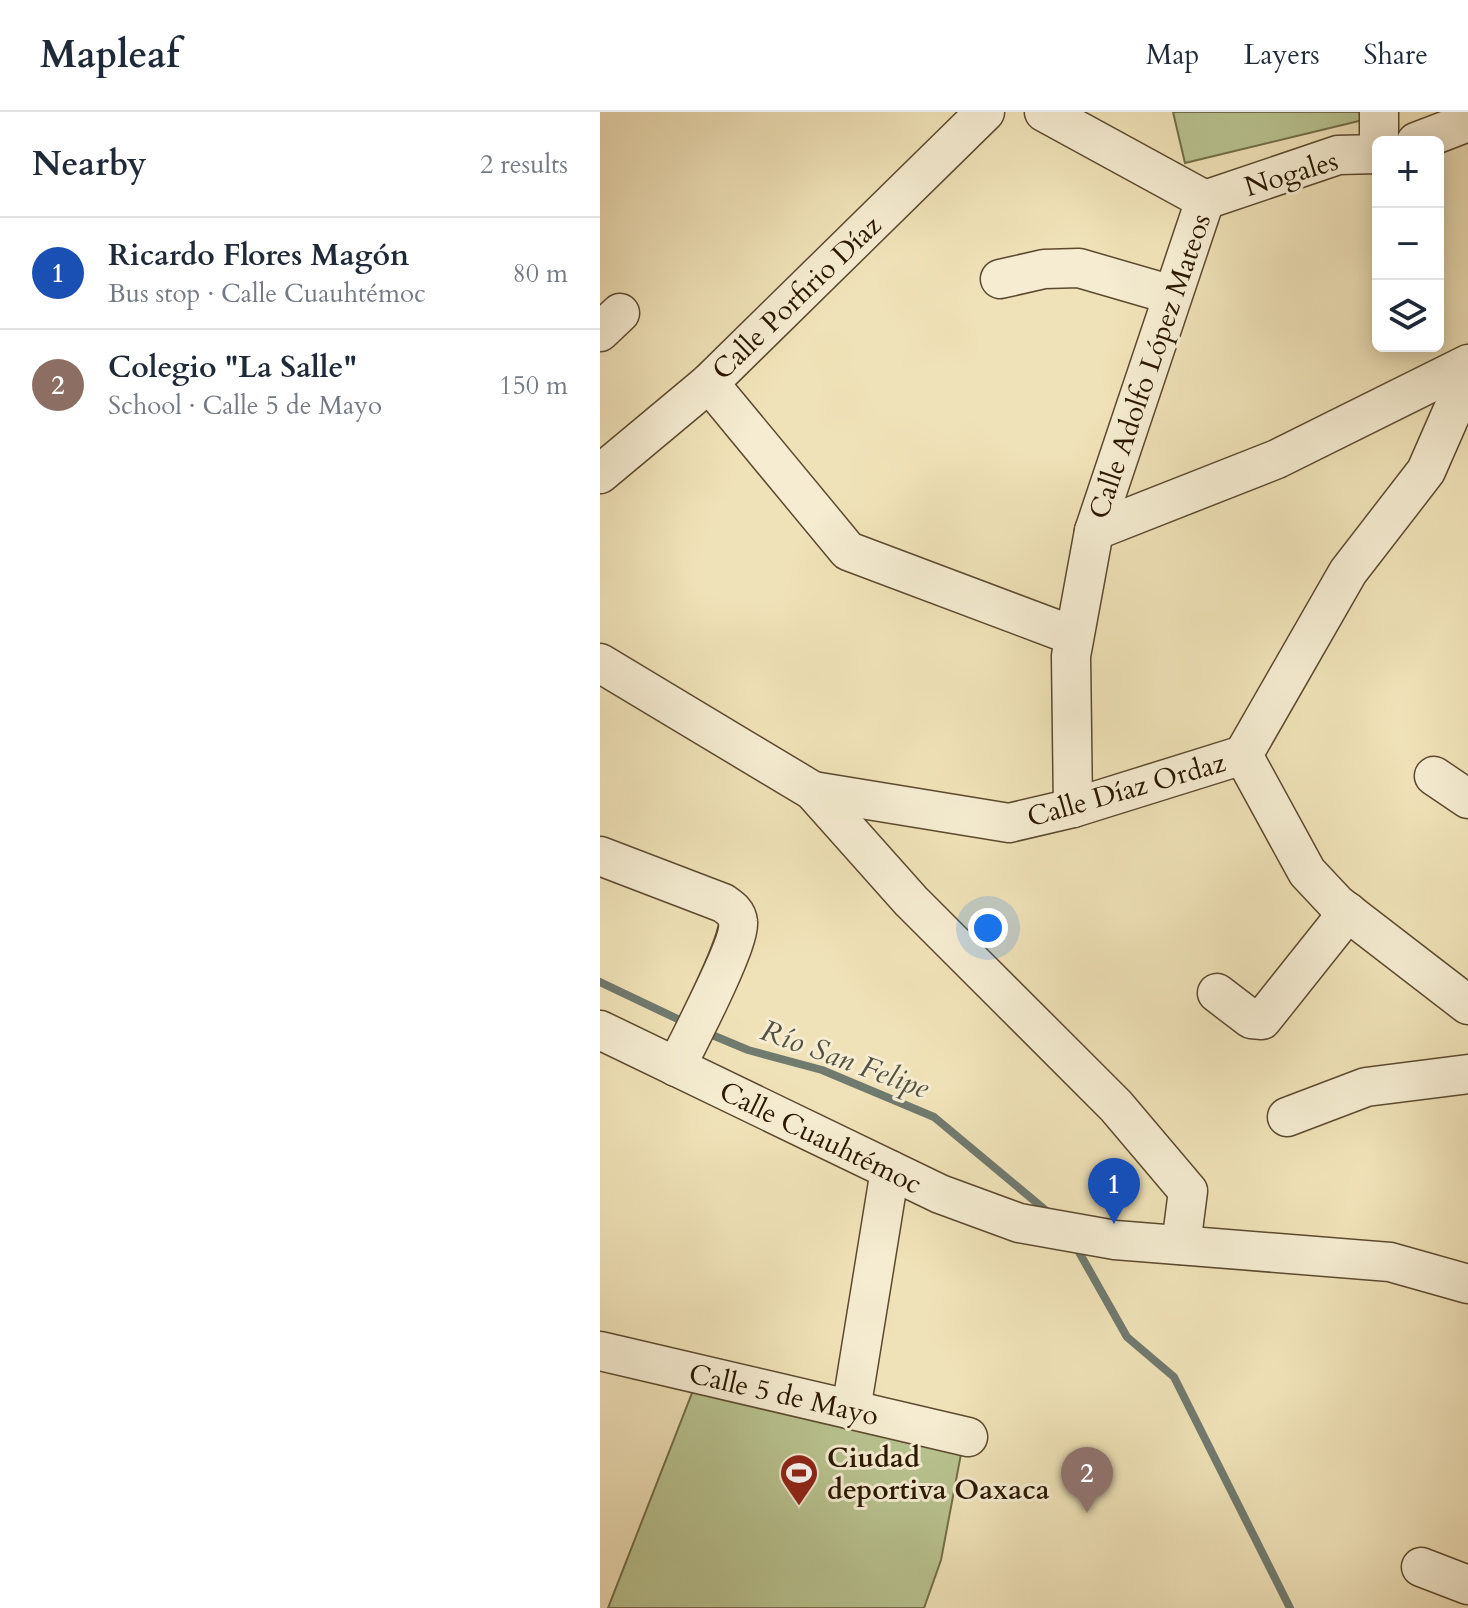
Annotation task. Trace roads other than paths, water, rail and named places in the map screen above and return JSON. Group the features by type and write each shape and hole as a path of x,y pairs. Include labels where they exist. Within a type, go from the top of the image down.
{"street":[{"name":"Calle Porfirio Díaz","path":"600,474 709,383 985,112"},
{"path":"1044,112 1205,200"},
{"path":"1379,112 1379,136"},
{"path":"1432,136 1468,122"},
{"name":"Nogales","path":"1205,200 1338,155 1372,154"},
{"name":"Calle Adolfo López Mateos","path":"1073,808 1071,656 1094,531 1205,200"},
{"path":"1000,279 1044,269 1071,267 1172,295"},
{"name":"Calle Adolfo López Mateos","path":"1094,531 1277,459 1468,364"},
{"path":"1243,755 1348,572 1426,471 1468,375"},
{"path":"709,383 848,551 1074,636"},
{"path":"600,663 813,791 911,901 1116,1106 1188,1191 1181,1245"},
{"name":"Calle Díaz Ordaz","path":"813,791 1009,823 1073,808 1243,755 1307,872 1348,912 1468,1005"},
{"path":"1434,776 1468,799"},
{"path":"600,856 708,896 733,911 738,931 680,1058"},
{"path":"1217,993 1251,1019 1262,1020 1348,912"},
{"name":"Calle Cuauhtémoc","path":"600,1030 680,1058 890,1170 986,1213 1047,1230 1115,1240 1390,1262 1468,1284"},
{"path":"1287,1117 1366,1087 1468,1074"},
{"path":"851,1410 890,1170"},
{"name":"Calle 5 de Mayo","path":"600,1351 968,1437"},
{"path":"1421,1567 1468,1585"}],"waterway":[{"name":"Río San Felipe","path":"600,982 686,1023"},
{"name":"Río San Felipe","path":"705,1032 748,1050 822,1070 934,1117 1049,1213"},
{"path":"1075,1245 1127,1337 1174,1377 1290,1608"}],"place":[{"name":"Ricardo Flores Magón","path":"1114,1224"},
{"name":"Ciudad deportiva Oaxaca","path":"799,1507"},
{"name":"Colegio \"La Salle\"","path":"1087,1513"}]}
